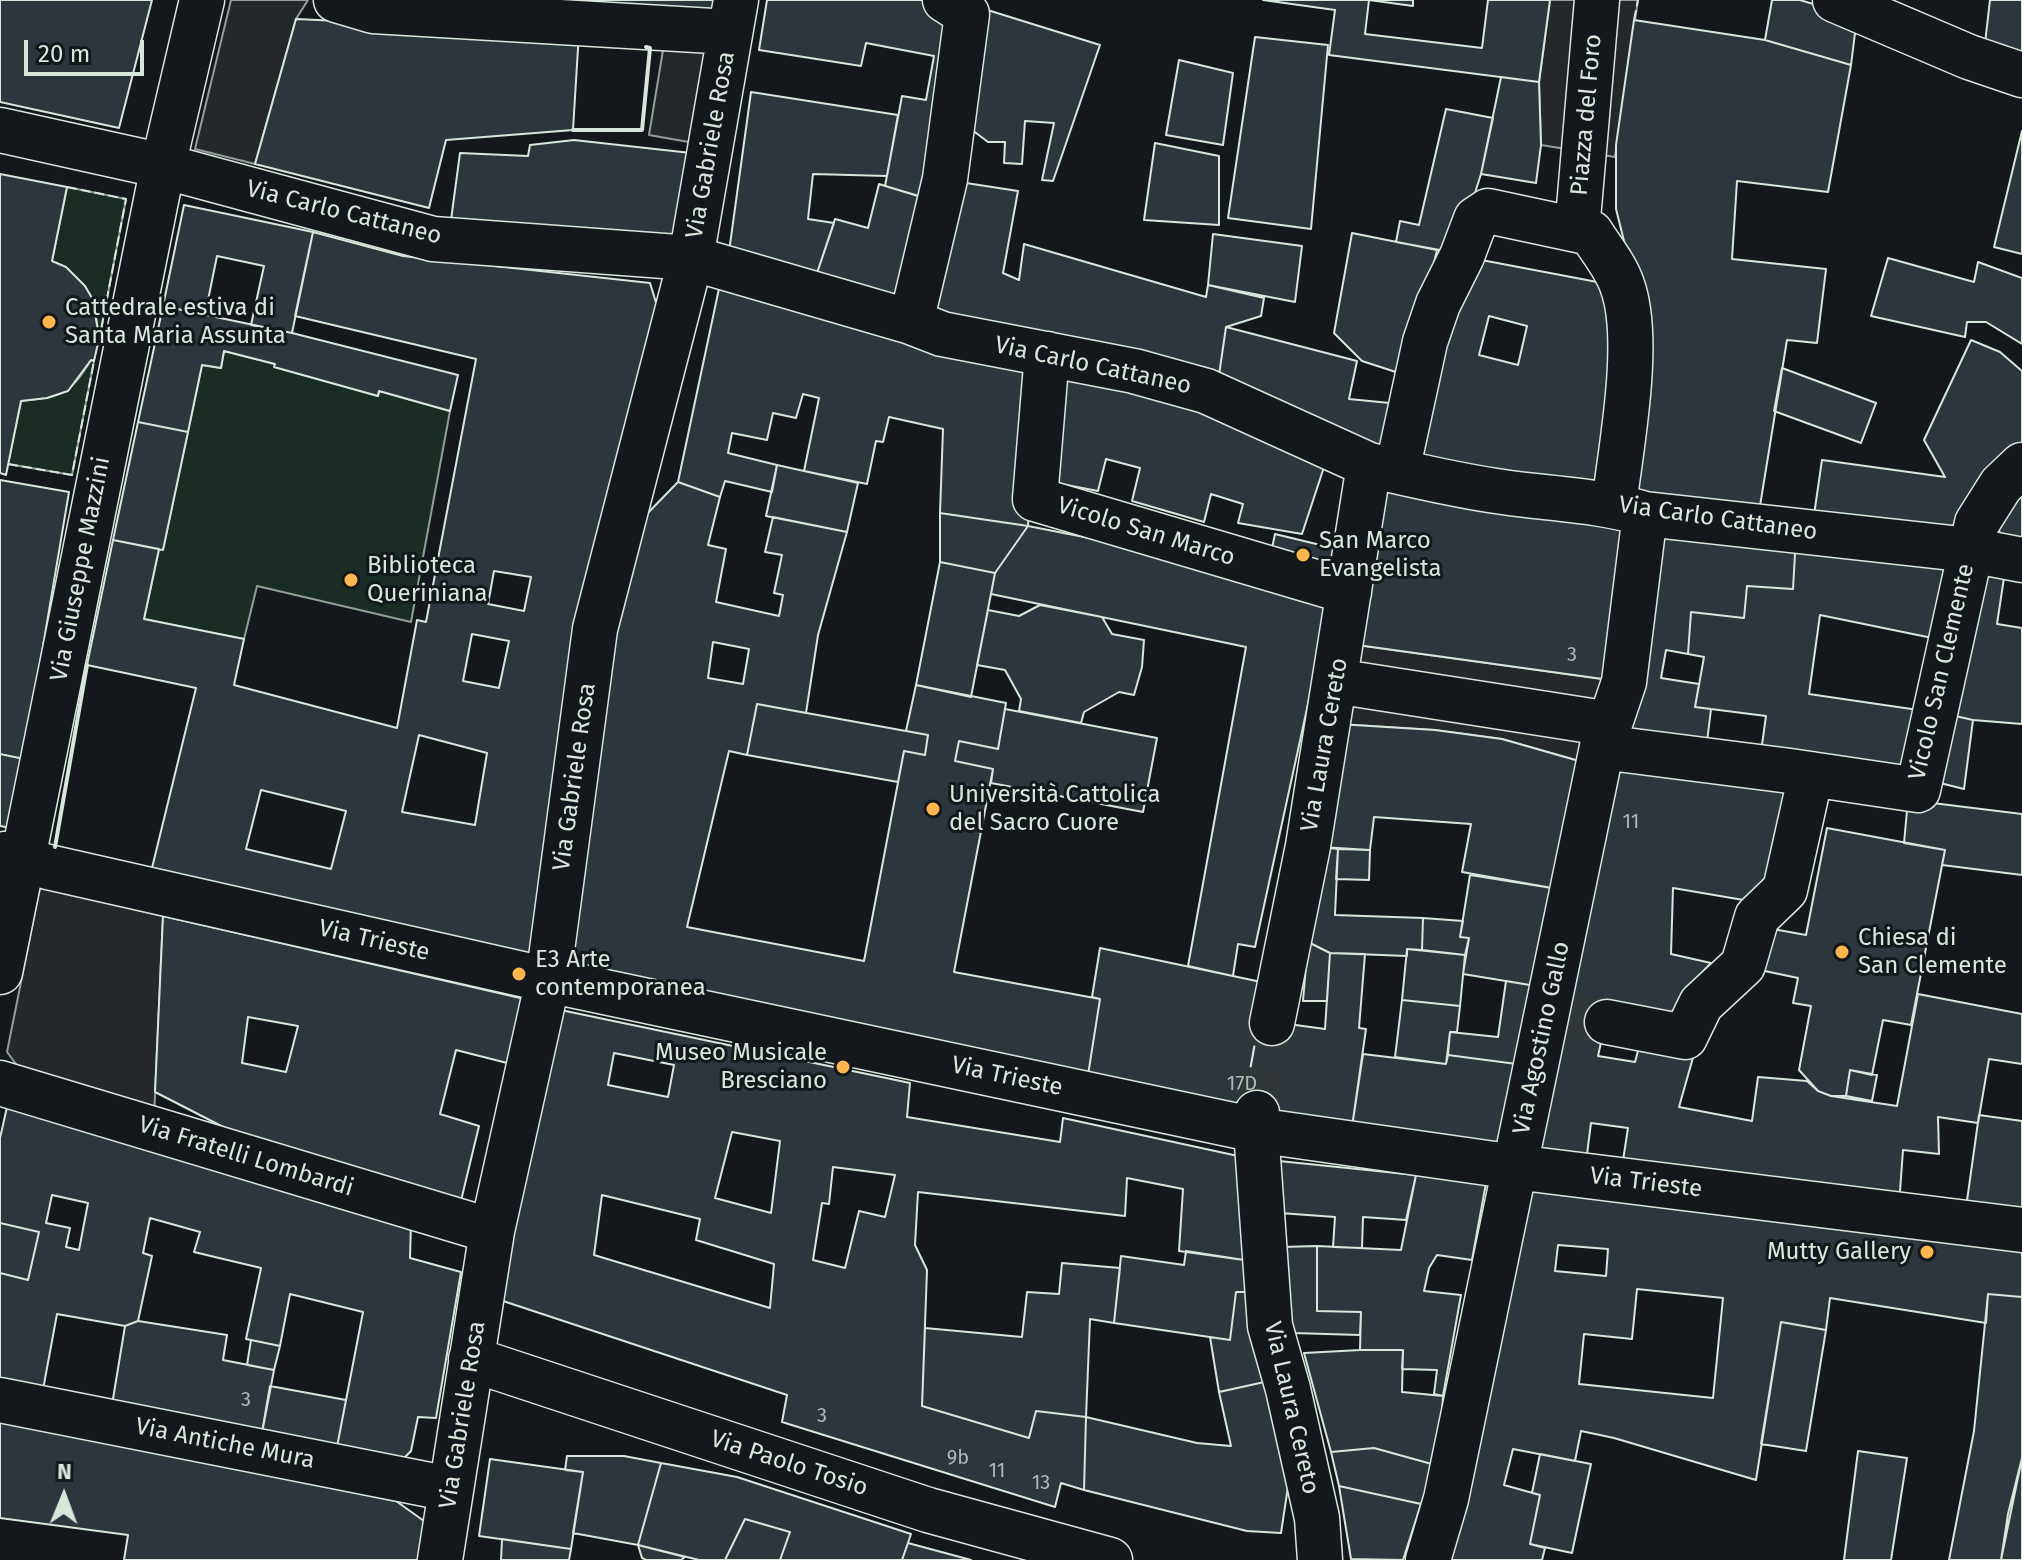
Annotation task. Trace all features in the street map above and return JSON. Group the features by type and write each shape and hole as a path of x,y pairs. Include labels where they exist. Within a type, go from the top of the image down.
{"street":[{"name":"Via Giuseppe Mazzini","path":"0,972 14,857 163,166 202,0"},
{"path":"336,0 373,11 661,28 733,16"},
{"path":"911,322 945,179 962,64 967,14 945,0"},
{"name":"Piazza del Foro","path":"1577,230 1597,0"},
{"path":"1835,0 1969,57 2022,75"},
{"name":"Via Gabriele Rosa","path":"440,1560 492,1231 548,980 595,629 691,258 733,16"},
{"name":"Via Carlo Cattaneo","path":"0,130 163,166 433,239 691,258 911,322 942,334 1134,371 1206,391 1383,468 1500,492 1630,509 1973,536 2022,560"},
{"name":"Via Laura Cereto","path":"1272,1023 1308,846 1349,592 1383,468 1425,342 1438,304 1476,219 1488,211 1591,233 1622,282"},
{"name":"Via Agostino Gallo","path":"1428,1560 1446,1499 1515,1167 1552,1012 1606,736 1624,682 1630,509 1630,371 1628,305 1622,282"},
{"name":"Vicolo San Marco","path":"1047,354 1035,499 1349,592"},
{"name":"Vicolo San Clemente","path":"1335,681 1606,736 1811,774 1918,790 1973,536 2001,485 2022,465"},
{"path":"1607,1022 1685,1037 1701,1004 1743,965 1757,917 1785,890 1811,774"},
{"name":"Via Trieste","path":"14,857 548,980 1257,1122 1515,1167 2022,1230"},
{"name":"Via Fratelli Lombardi","path":"0,1083 492,1231"},
{"name":"Via Laura Cereto","path":"1257,1122 1270,1326 1288,1389 1317,1518 1320,1560"},
{"name":"Via Paolo Tosio","path":"471,1359 928,1510 1110,1560"},
{"name":"Via Antiche Mura","path":"0,1400 450,1489"}],"green space":[{"path":"67,187 126,199 101,330 98,330 93,306 84,289 52,261"},
{"path":"224,351 378,396 379,391 450,411 411,622 257,586 244,639 144,619 159,549 163,549 202,365 221,368"},
{"path":"91,360 94,361 72,475 8,464 21,401 63,392 77,381"}],"shaded area":[{"path":"231,0 308,0 296,19 255,164 195,149"},
{"path":"1550,0 1638,0 1615,157 1541,145 1539,82"},
{"path":"665,38 716,41 700,144 649,135"},
{"path":"1350,644 1617,681 1579,761 1502,739 1435,730 1338,724"},
{"path":"40,887 163,916 154,1118 28,1080 7,1052"}],"building":[{"path":"0,0 152,0 119,128 0,102"},
{"path":"465,0 718,0 714,23"},
{"path":"767,0 925,0 956,23 929,199 885,186 902,96 926,100 934,56 866,43 861,66 759,50"},
{"path":"1263,0 1369,0 1365,34 1482,48 1488,0 1550,0 1539,82 1329,55 1335,10"},
{"path":"1369,0 1413,0 1413,6"},
{"path":"1772,0 1800,0 1857,17 1851,65 1765,40"},
{"path":"1990,0 2022,0 2022,64 1984,52"},
{"path":"981,8 1100,45 1053,181 1042,180 1054,123 1025,121 1022,164 1004,163 1005,142 988,142 959,120"},
{"path":"296,19 579,32 573,130 446,140 429,208 255,164"},
{"path":"1634,20 1765,40 1851,65 1828,192 1737,181 1732,259 1826,269 1817,343 1787,340 1759,512 1621,495 1639,301 1616,209 1616,145"},
{"path":"1255,37 1328,45 1311,229 1228,218"},
{"path":"1179,60 1233,73 1223,145 1166,135"},
{"path":"1501,77 1539,82 1541,145 1536,183 1481,174"},
{"path":"751,92 898,115 887,176 813,174 808,219 834,223 815,279 728,259"},
{"path":"1446,109 1493,118 1481,174 1456,253 1396,242 1400,221 1419,225"},
{"path":"2022,131 2022,254 1994,247"},
{"path":"574,140 700,154 685,243 451,220 460,153 528,156 530,145"},
{"path":"1155,143 1219,156 1219,225 1144,220"},
{"name":"Cattedrale estiva di Santa Maria Assunta","path":"0,174 67,187 52,261 66,267 85,286 92,298 98,330 101,330 94,361 91,360 68,391 47,398 21,401 6,475 0,473"},
{"path":"953,181 1018,191 1003,273 1019,280 1024,244 1206,297 1208,285 1264,298 1261,316 1226,327 1218,382 919,319"},
{"path":"879,184 934,201 906,314 815,279 835,219 868,228"},
{"path":"184,205 313,232 292,333 251,325 264,266 217,256 205,315 163,306"},
{"path":"313,232 403,256 650,283 658,309 533,958 151,872 196,688 87,665 113,540 159,549 144,619 244,639 234,685 397,728 417,620 426,622 476,359 295,316","holes":["494,571 531,577 524,611 488,604","472,634 509,641 499,688 463,681","419,735 487,753 475,825 402,812","261,790 346,811 331,869 246,849"]},
{"path":"1352,233 1437,250 1408,376 1362,361 1334,333"},
{"path":"1213,234 1302,246 1295,302 1208,285"},
{"path":"1471,258 1613,285 1605,493 1410,460","holes":["1489,316 1527,326 1518,365 1479,355"]},
{"path":"1888,258 1974,282 1978,262 2022,278 2022,344 1986,322 1967,322 1965,337 1871,316"},
{"path":"721,279 1035,362 1028,526 940,513 943,429 889,417 883,442 876,441 867,484 804,471 819,398 803,394 796,418 773,413 767,440 732,433 728,453 777,465 772,492 725,481 720,497 678,482"},
{"path":"163,306 292,333 458,375 450,411 379,391 378,396 224,351 221,368 202,365 188,432 138,422"},
{"path":"1226,327 1357,361 1349,399 1400,404 1393,463 1218,382"},
{"path":"1971,340 2000,352 2022,371 2022,446 1953,526 1814,515 1822,460 1945,477 1924,440"},
{"path":"1782,368 1876,403 1861,443 1774,411"},
{"path":"1055,369 1228,420 1324,467 1302,534 1238,523 1243,504 1211,494 1204,522 1132,501 1140,468 1106,459 1098,491 1046,481"},
{"path":"138,422 188,432 163,550 113,540"},
{"path":"777,465 858,483 847,532 766,516"},
{"path":"1381,478 1631,518 1617,681 1350,644"},
{"path":"0,480 69,492 24,759 0,754"},
{"path":"2022,481 2022,548 2003,538 1998,529"},
{"path":"678,482 720,497 708,545 726,549 716,602 779,616 783,595 774,593 782,555 765,552 773,517 847,532 818,635 806,713 757,704 747,755 729,751 687,927 864,961 904,751 925,755 928,735 906,731 916,685 1006,703 998,749 959,741 955,761 993,769 954,972 1100,999 1088,1075 557,962 608,636 640,521","holes":["713,642 749,649 743,684 708,678"]},
{"path":"940,513 1028,526 995,573 940,562"},
{"path":"1028,526 1262,572 1333,605 1315,672 1255,947 1238,944 1233,976 1188,966 1246,647 991,594 995,573"},
{"path":"1657,526 1796,536 1793,589 1747,586 1744,618 1691,612 1688,654 1666,650 1661,678 1699,684 1695,707 1711,709 1706,750 1613,739"},
{"name":"San Marco Evangelista","path":"1275,534 1337,549 1331,576 1269,562"},
{"path":"1796,536 1959,562 1942,640 1820,615 1809,694 1925,711 1910,778 1760,759 1766,716 1695,707 1704,657 1688,654 1691,612 1744,618 1747,586 1793,589"},
{"path":"940,562 995,573 971,697 916,685"},
{"path":"1982,562 2005,571 1997,624 2022,628 2022,724 1973,720 1942,713"},
{"path":"1040,605 1102,617 1112,634 1144,640 1142,667 1134,695 1119,692 1084,712 1081,723 1019,711 1021,699 1005,670 977,665 988,610 1019,616"},
{"path":"757,704 928,735 925,755 904,751 898,782 747,755"},
{"path":"1005,709 1157,738 1143,812 991,783 993,769 955,761 959,741 998,749"},
{"path":"1942,713 1973,720 1964,789 1928,780"},
{"path":"1338,724 1435,730 1502,739 1579,761 1552,888 1462,872 1471,824 1374,817 1370,850 1321,847"},
{"path":"0,754 24,759 11,828 0,826"},
{"path":"1610,755 1789,777 1761,903 1673,888 1671,954 1711,963 1682,994 1673,1020 1608,1011 1598,1056 1635,1062 1642,1036 1696,1047 1679,1107 1752,1121 1758,1077 1807,1081 1818,1091 1831,1096 1897,1106 1918,994 2022,1014 2022,1064 1989,1059 1978,1123 1938,1117 1939,1154 1903,1150 1899,1205 1622,1167 1628,1128 1591,1123 1586,1162 1531,1154"},
{"path":"1908,800 2022,814 2022,875 1942,865 1945,850 1904,843"},
{"name":"Chiesa di San Clemente","path":"1827,828 1945,850 1911,1025 1883,1020 1872,1075 1850,1070 1846,1096 1831,1096 1818,1091 1799,1070 1811,1006 1793,1003 1798,978 1755,969 1762,927 1806,935"},
{"path":"1321,847 1338,849 1335,915 1423,918 1422,950 1407,949 1407,956 1330,953 1308,942"},
{"path":"1338,849 1370,850 1369,880 1336,879"},
{"path":"1470,875 1552,888 1536,986 1463,974 1469,938 1460,937"},
{"path":"163,916 529,1000 515,1065 456,1050 440,1114 479,1126 459,1209 274,1153 155,1092","holes":["248,1017 298,1026 286,1072 242,1063"]},
{"path":"1423,918 1463,921 1460,937 1469,938 1465,955 1422,950"},
{"path":"1308,942 1330,953 1327,1001 1303,1001"},
{"path":"1100,948 1266,983 1243,1109 1088,1075 1100,999 1092,997"},
{"path":"1407,949 1465,955 1460,1006 1402,1000"},
{"path":"1330,953 1365,954 1359,1028 1366,1029 1352,1127 1243,1109 1259,1020 1325,1029"},
{"path":"1506,981 1536,986 1524,1065 1448,1055 1450,1032 1498,1037"},
{"path":"1402,1000 1460,1006 1457,1032 1450,1032 1446,1064 1395,1057"},
{"path":"556,1009 910,1083 907,1117 1060,1142 1063,1118 1238,1156 1244,1260 1179,1251 1183,1189 1127,1178 1125,1216 918,1192 915,1245 927,1270 922,1406 1029,1438 1036,1411 1086,1417 1084,1490 1061,1483 1055,1507 782,1422 787,1395 497,1299","holes":["614,1053 674,1065 668,1097 608,1085","732,1132 780,1141 771,1213 715,1198","833,1167 895,1175 885,1217 859,1211 845,1268 813,1260 822,1203 829,1204","602,1195 700,1219 696,1240 774,1264 770,1308 594,1255"]},
{"path":"1363,1054 1446,1064 1448,1055 1524,1065 1510,1148 1352,1127"},
{"path":"1850,1070 1877,1075 1872,1101 1846,1096"},
{"path":"7,1107 411,1222 410,1258 461,1272 436,1418 418,1417 411,1451 397,1465 336,1452 363,1312 290,1294 280,1346 246,1339 261,1268 194,1252 200,1232 150,1218 143,1253 152,1256 138,1321 125,1326 57,1314 42,1395 0,1385 0,1273 28,1280 39,1232 0,1223 0,1138","holes":["52,1195 88,1203 79,1250 66,1247 70,1228 46,1223"]},
{"path":"1979,1115 2022,1121 2022,1222 1965,1215"},
{"path":"1279,1161 1416,1175 1406,1220 1363,1217 1362,1248 1333,1247 1335,1217 1280,1213"},
{"path":"1416,1175 1486,1183 1472,1260 1437,1255 1429,1268 1424,1291 1461,1295 1443,1396 1434,1394 1437,1370 1402,1369 1403,1350 1360,1350 1361,1312 1317,1311 1317,1246 1401,1250"},
{"path":"1519,1186 2022,1246 2022,1297 1988,1294 1986,1323 1830,1298 1826,1330 1781,1322 1756,1480 1581,1431 1575,1461 1513,1449 1504,1485 1540,1495 1530,1544 1545,1548 1542,1560 1443,1560","holes":["1558,1245 1608,1249 1606,1276 1555,1271","1637,1289 1723,1298 1713,1398 1579,1384 1584,1334 1632,1339"]},
{"path":"0,1223 39,1232 28,1280 0,1273"},
{"path":"1317,1246 1317,1311 1361,1312 1360,1335 1293,1333 1281,1247"},
{"path":"1186,1251 1244,1260 1246,1292 1236,1292 1230,1340 1114,1323 1121,1256 1184,1265"},
{"path":"1062,1263 1120,1268 1114,1323 1090,1319 1086,1417 1036,1411 1029,1438 922,1406 925,1328 1022,1337 1027,1292 1059,1294"},
{"path":"1236,1292 1246,1292 1269,1381 1219,1392 1210,1337 1230,1340"},
{"path":"1988,1294 2022,1297 2022,1458 2001,1560 1949,1560 1974,1431"},
{"path":"138,1321 227,1335 223,1360 274,1370 261,1438 111,1411 125,1326"},
{"path":"1781,1322 1826,1330 1806,1451 1761,1444"},
{"path":"251,1340 280,1346 274,1370 247,1365"},
{"path":"1403,1350 1402,1392 1443,1396 1439,1466 1374,1448 1331,1452 1304,1353"},
{"path":"1269,1381 1291,1467 1281,1533 1247,1531 1084,1490 1086,1417 1197,1443 1231,1446 1219,1392"},
{"path":"270,1386 346,1400 336,1452 261,1438"},
{"path":"0,1418 396,1501 424,1521 424,1560 124,1560 128,1535 0,1518"},
{"path":"1374,1448 1439,1466 1421,1504 1339,1486 1331,1452"},
{"path":"1858,1451 1907,1458 1891,1560 1844,1560"},
{"path":"1540,1454 1591,1464 1572,1553 1530,1544 1540,1495 1532,1493"},
{"path":"567,1456 624,1456 661,1463 638,1545 573,1533 583,1472 565,1470"},
{"path":"2022,1458 2022,1560 2001,1560 2008,1514"},
{"path":"490,1459 583,1472 571,1549 479,1536"},
{"path":"661,1463 737,1477 911,1534 902,1560 780,1560 790,1532 745,1519 725,1560 699,1560 638,1545"},
{"path":"1339,1486 1421,1504 1403,1560 1351,1559"},
{"path":"745,1519 790,1532 780,1560 725,1560"},
{"path":"502,1539 571,1549 569,1560 501,1560"},
{"path":"908,1543 971,1560 902,1560"},
{"path":"638,1545 685,1557 681,1560 646,1560 642,1558"}],"tunnel":[{"path":"1557,1013 1607,1022"},
{"path":"1257,1113 1272,1023"}],"fence":[{"path":"1634,20 1638,0"},
{"path":"67,187 126,199 101,330"},
{"path":"8,464 72,475 94,361"}],"wall":[{"path":"573,130 642,130 650,48 646,47"},
{"path":"55,847 87,665"}],"place":[{"name":"Cattedrale estiva di Santa Maria Assunta","path":"49,322"},
{"name":"San Marco Evangelista","path":"1303,555"},
{"name":"Biblioteca Queriniana","path":"351,580"},
{"name":"Università Cattolica del Sacro Cuore","path":"933,809"},
{"name":"Chiesa di San Clemente","path":"1842,952"},
{"name":"E3 Arte contemporanea","path":"519,974"},
{"name":"Museo Musicale Bresciano","path":"843,1067"},
{"name":"Mutty Gallery","path":"1927,1252"}]}
